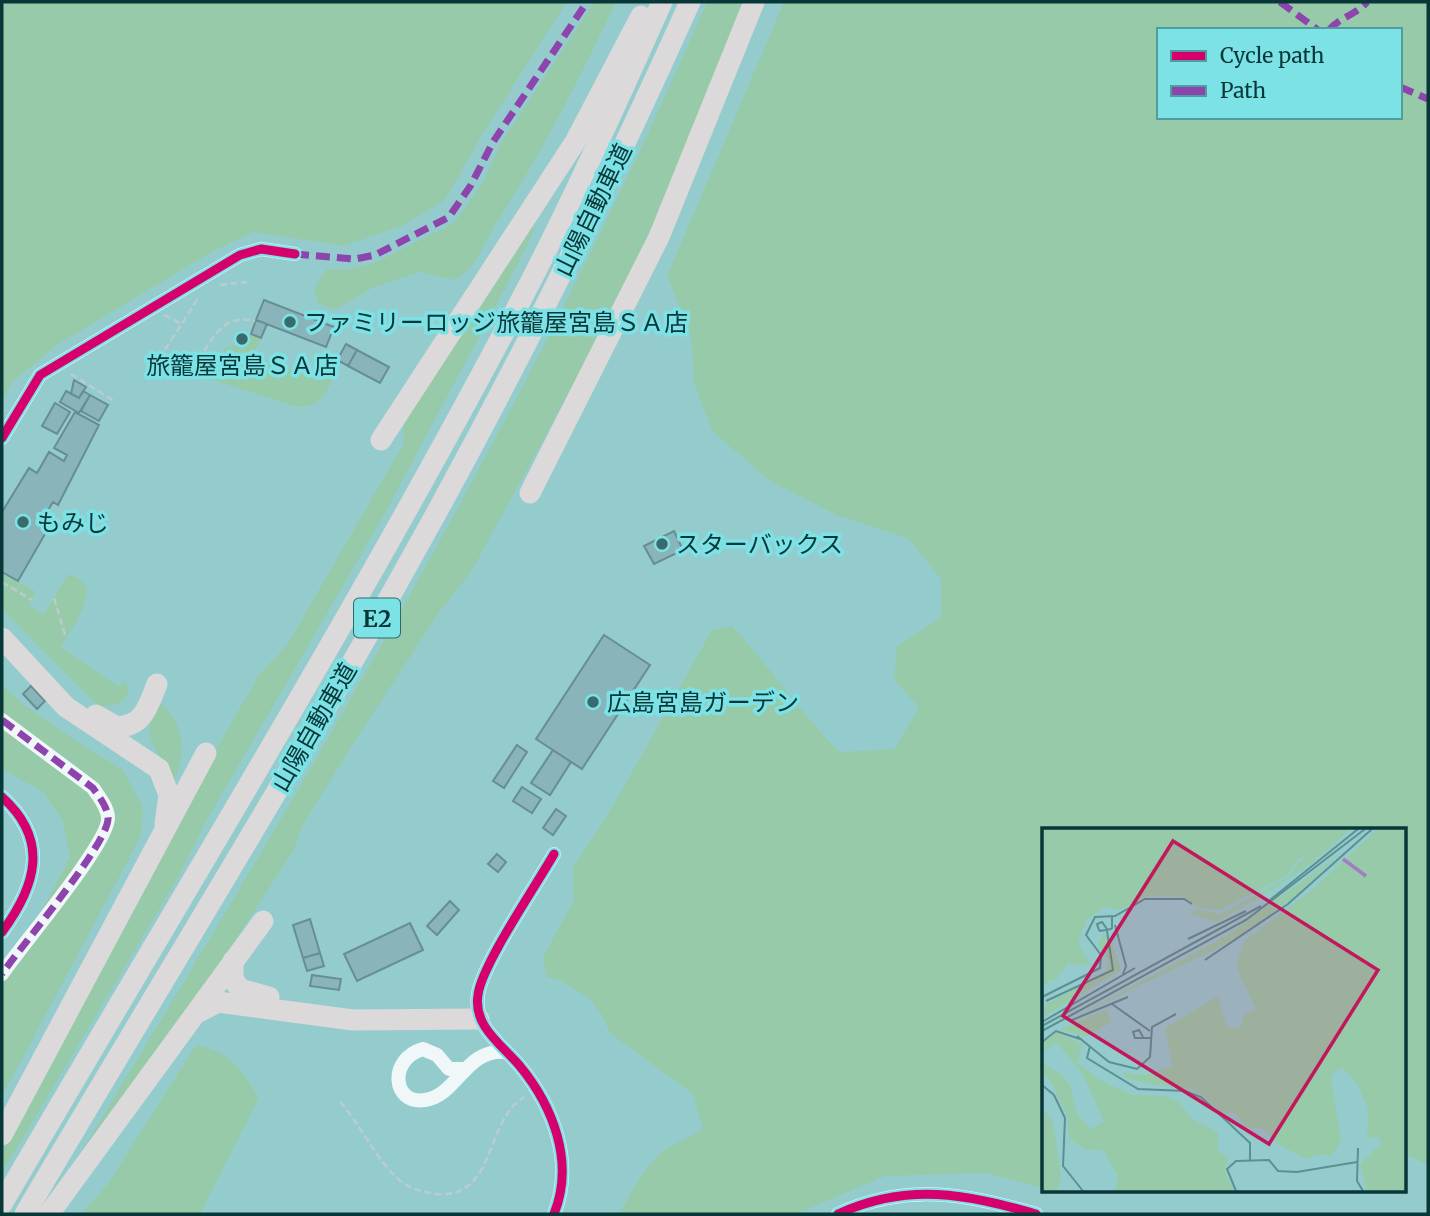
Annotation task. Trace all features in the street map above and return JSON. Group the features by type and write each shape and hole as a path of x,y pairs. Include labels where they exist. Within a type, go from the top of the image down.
{"highway":[{"path":"381,440 575,142 610,79 647,2"},
{"name":"山陽自動車道","path":"2,1204 409,508 513,317 594,154 662,2"},
{"name":"山陽自動車道","path":"25,1214 335,693 434,518 536,327 604,191 690,2"},
{"path":"530,493 659,237 754,2"},
{"path":"2,629 74,699 117,727 128,726 144,715 157,684"},
{"path":"2,638 66,707 159,769 169,795 167,816 158,849"},
{"path":"2,1135 158,849 206,754"},
{"path":"50,1214 263,921"},
{"path":"233,961 233,979 245,992 375,1013 454,1013 479,1018"},
{"path":"198,1012 218,1002 363,1021 479,1018"}],"street":[{"path":"2,438 20,403 40,375 55,365 240,255 261,249 295,254"},
{"path":"2,720 93,788 104,803 108,818 106,831 86,863 2,974"},
{"path":"2,797 26,826 32,846 33,864 30,886 2,932"},
{"path":"554,854 482,979 478,994 479,1018 537,1088 549,1110 561,1152 562,1181 554,1214"},
{"path":"465,1069 449,1069 437,1055 423,1049 405,1058 399,1068 398,1078 407,1095 415,1100 427,1100 438,1094 486,1053 506,1052"},
{"path":"838,1214 875,1200 940,1193 975,1197 1036,1214"}],"path":[{"path":"212,289 221,284 247,282"},
{"path":"148,376 202,293"},
{"path":"199,360 220,328 230,321 256,321"},
{"path":"55,365 116,402"},
{"path":"2,582 32,600"},
{"path":"54,598 66,638"},
{"path":"340,1102 358,1122 396,1176 410,1188 442,1194 460,1192 472,1183 483,1168 510,1108 537,1088"}],"green space":[{"path":"2,2 567,2 485,130 445,200 404,225 344,246 254,232 213,251 55,346 12,382 2,402"},
{"path":"594,2 616,2 544,144 470,268 455,280 419,272 372,288 335,310 319,304 314,289 327,269 349,269 377,262 454,223 484,181 500,145"},
{"path":"707,2 746,2 716,81 622,295 471,572 440,611 358,736 301,828 295,848 179,1027 55,1195 317,757 484,460 637,157"},
{"path":"784,2 1428,2 1428,1165 1406,1155 1406,828 1042,828 1042,1188 986,1173 885,1176 796,1214 619,1214 642,1174 662,1151 703,1129 693,1094 610,1033 602,1015 588,997 559,980 546,977 543,957 574,900 573,868 614,804 712,630 732,626 840,752 894,749 919,708 894,679 897,646 941,617 941,579 908,538 839,516 770,481 712,431 694,383 691,335 667,276"},
{"path":"529,227 535,229 521,258 383,517 208,818 179,876 2,1173 2,1150 214,753 259,675 287,645 404,443 403,424"},
{"path":"250,335 260,339 254,354 319,381 323,370 334,375 321,398 311,405 297,407 207,378 225,348 233,345 244,350"},
{"path":"2,572 36,592 29,605 44,614 68,574 83,582 86,588 84,605 61,647 119,687 125,680 129,692 120,703 98,706 2,609"},
{"path":"2,684 19,701 123,770 143,807 141,836 2,1097 2,986 70,857 63,821 43,792 2,769"},
{"path":"159,702 174,719 181,738 181,759 174,780 150,740 150,711"},
{"path":"196,1045 227,1057 259,1098 200,1214 82,1214 109,1182"}],"building":[{"name":"ファミリーロッジ旅籠屋宮島ＳＡ店","path":"264,300 334,327 326,347 256,320"},
{"path":"256,320 267,324 261,338 251,334"},
{"path":"346,344 357,350 348,366 337,360"},
{"path":"357,350 389,367 380,383 348,366"},
{"path":"74,380 86,387 79,398 71,394"},
{"path":"66,391 79,398 83,391 90,395 79,413 60,402"},
{"path":"90,395 108,405 99,421 81,411"},
{"path":"55,403 70,412 57,434 42,426"},
{"path":"75,412 99,425 58,505 53,502 41,522 49,527 18,581 2,572 2,512 29,468 37,473 49,452 64,461 67,455 54,448"},
{"path":"674,531 683,550 654,564 644,546"},
{"name":"広島宮島ガーデン","path":"604,635 650,665 582,769 536,739"},
{"path":"31,686 45,701 37,709 23,694"},
{"path":"517,745 527,752 504,788 493,781"},
{"path":"553,750 571,762 550,795 531,783"},
{"path":"522,787 541,799 532,813 513,801"},
{"path":"556,809 566,816 553,835 543,828"},
{"path":"497,854 506,862 498,872 488,864"},
{"path":"450,901 459,910 437,935 427,926"},
{"path":"310,919 320,953 303,958 293,925"},
{"path":"410,923 423,950 357,981 344,954"},
{"path":"320,953 324,966 307,971 303,958"},
{"path":"312,975 341,979 339,990 310,986"}],"marked path":[{"path":"295,254 355,259 375,255 449,217 471,185 493,142 587,2"},
{"path":"1280,2 1315,28"},
{"path":"1331,28 1367,2"},
{"path":"1402,88 1428,99"},
{"path":"2,720 93,788 108,817 105,830 81,870 2,974"}],"cycle path":[{"path":"2,438 40,375 240,255 261,249 295,254"},
{"path":"2,797 17,813 27,830 33,863 23,898 2,932"},
{"path":"554,854 489,965 478,995 478,1006 484,1025 531,1081 551,1116 561,1155 562,1175 554,1214"},
{"path":"838,1214 889,1198 937,1194 985,1201 1036,1214"}],"place":[{"name":"ファミリーロッジ旅籠屋宮島ＳＡ店","path":"290,322"},
{"name":"旅籠屋宮島ＳＡ店","path":"242,339"},
{"name":"もみじ","path":"23,522"},
{"name":"スターバックス","path":"662,544"},
{"name":"広島宮島ガーデン","path":"593,702"}]}
